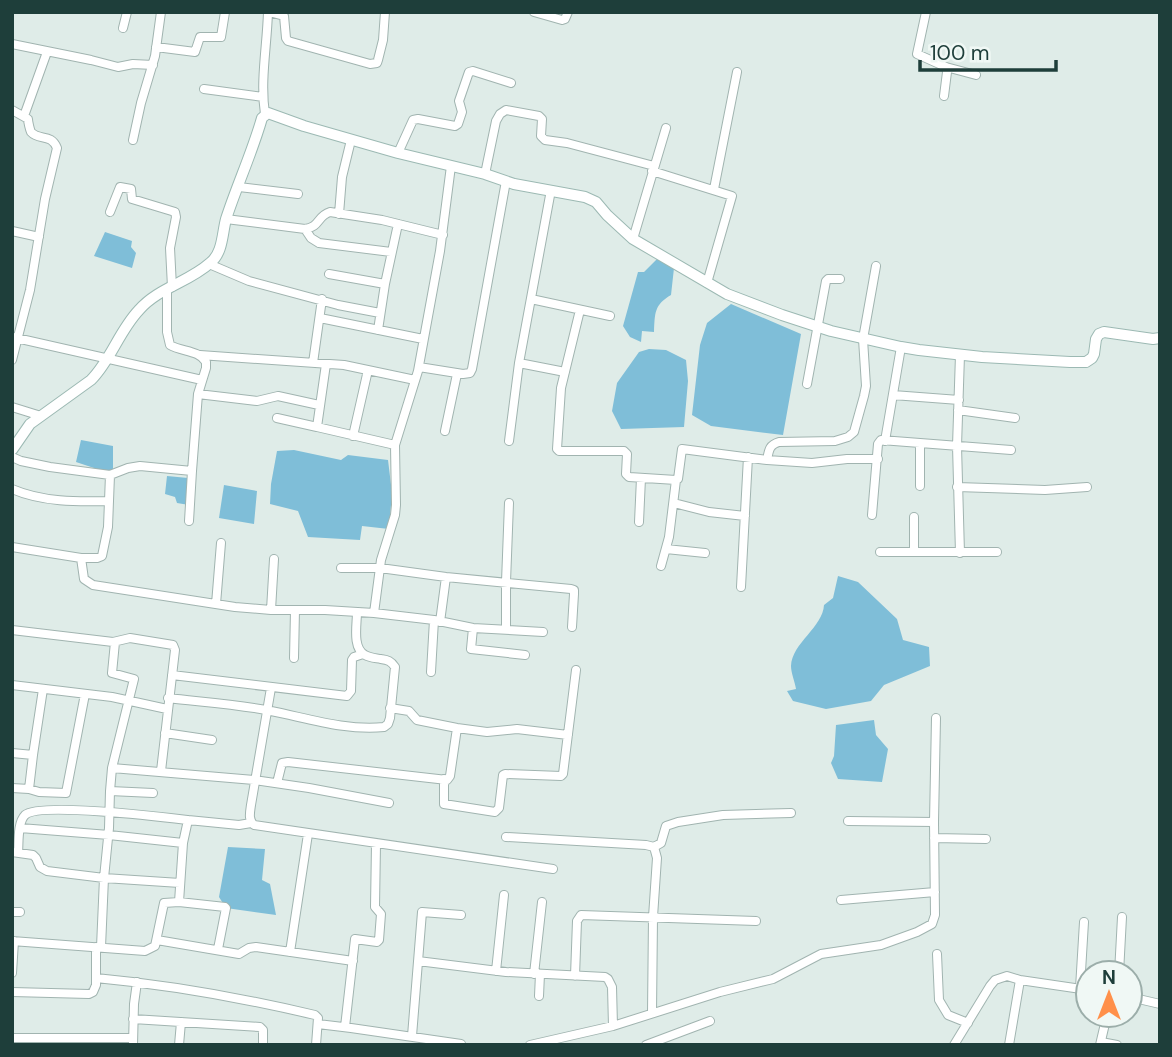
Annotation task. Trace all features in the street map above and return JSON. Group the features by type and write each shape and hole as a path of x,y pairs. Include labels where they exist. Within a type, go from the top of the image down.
{"street":[{"path":"123,28 127,12"},
{"path":"133,140 153,65 161,12"},
{"path":"156,47 195,52 200,37 220,37 225,12"},
{"path":"12,450 30,424 91,380 108,359 121,332 141,307 209,264 219,252 226,219 265,114 263,97 269,12 284,16 288,41 370,64 377,63 378,60 385,12"},
{"path":"534,12 562,20 568,12"},
{"path":"926,12 917,54 946,67 976,75"},
{"path":"12,44 118,67 133,64 153,65"},
{"path":"24,116 47,52"},
{"path":"944,96 946,67"},
{"path":"398,153 412,120 455,126 458,124 463,112 460,102 469,72 511,83"},
{"path":"714,189 737,72"},
{"path":"204,89 263,97"},
{"path":"12,110 28,120 32,133 50,139 57,148 45,199 30,290 15,338 12,360"},
{"path":"485,174 496,121 506,110 539,116 542,122 541,136 545,140 567,143 732,195 707,283"},
{"path":"265,114 270,113 398,153 592,200 633,239 734,298 863,339 901,348 960,355 1086,362 1094,354 1096,339 1104,332 1160,338"},
{"path":"633,239 666,128"},
{"path":"339,214 342,177 351,140"},
{"path":"374,613 380,568 396,505 395,445 419,367 443,235 451,166"},
{"path":"419,367 467,374 472,369 506,181"},
{"path":"110,212 120,187 131,190 132,199 175,212 170,251 167,332 170,345 177,349 200,355 326,364 415,380"},
{"path":"239,187 298,194"},
{"path":"509,441 519,363 551,190"},
{"path":"226,219 305,229 314,227 324,214 330,212 382,220 443,235"},
{"path":"378,330 398,225"},
{"path":"305,229 310,238 319,243 391,253"},
{"path":"12,231 39,237"},
{"path":"209,264 249,281 338,305 380,313"},
{"path":"766,460 772,444 835,441 849,437 854,432 866,386 863,339 876,266"},
{"path":"329,274 385,284"},
{"path":"807,384 826,281 840,279"},
{"path":"313,363 322,299"},
{"path":"531,299 610,316"},
{"path":"580,310 561,388 558,450 624,451 627,454 627,476 676,481"},
{"path":"320,318 423,339"},
{"path":"15,338 202,380"},
{"path":"885,441 901,348"},
{"path":"189,521 198,394 206,362 200,355"},
{"path":"960,355 957,446 960,553"},
{"path":"519,363 565,372"},
{"path":"317,426 326,364"},
{"path":"353,436 368,370"},
{"path":"445,431 457,373"},
{"path":"198,394 257,401 278,396 319,405"},
{"path":"893,395 959,400"},
{"path":"12,407 41,416"},
{"path":"958,411 1015,418"},
{"path":"277,418 395,445"},
{"path":"872,514 879,442 1011,450"},
{"path":"920,443 920,486"},
{"path":"661,566 682,449 766,460 821,463 846,459 878,459"},
{"path":"12,457 50,467 110,475 140,466 192,471"},
{"path":"741,587 748,457"},
{"path":"12,547 81,558 102,556 108,527 110,475"},
{"path":"639,522 641,478"},
{"path":"957,487 1045,490 1087,487"},
{"path":"12,489 66,501 109,501"},
{"path":"506,629 509,503"},
{"path":"674,503 709,512 745,516"},
{"path":"914,517 914,552"},
{"path":"216,604 221,543"},
{"path":"666,549 705,553"},
{"path":"880,552 997,552"},
{"path":"81,558 82,576 89,584 271,610 374,613 472,628 543,632"},
{"path":"271,610 274,559"},
{"path":"341,568 380,568 574,590 572,627"},
{"path":"431,672 446,577"},
{"path":"294,658 295,610"},
{"path":"357,612 358,645 363,654"},
{"path":"472,628 471,649 525,655"},
{"path":"12,630 115,642 130,638 173,645 175,650 161,771"},
{"path":"12,992 89,994 95,989 112,768 134,679 112,673 115,642"},
{"path":"168,698 268,710 315,720 384,727 388,724 395,667 389,661 363,654 354,656 351,691 347,696 172,675"},
{"path":"444,779 444,804 495,812 499,808 503,775 564,774 576,670"},
{"path":"12,685 128,700 167,709"},
{"path":"251,823 254,780 271,688"},
{"path":"29,789 43,689"},
{"path":"12,788 66,793 85,694"},
{"path":"390,708 409,711 417,720 457,728 487,732 517,729 568,735"},
{"path":"530,1045 612,1026 720,992 773,979 821,954 873,947 928,927 933,921 936,718"},
{"path":"277,783 282,764 288,762 447,779 450,776 457,728"},
{"path":"165,733 212,740"},
{"path":"12,753 33,755"},
{"path":"112,768 254,780 389,803"},
{"path":"110,791 153,793"},
{"path":"180,883 47,871 40,867 33,855 15,852 23,817 32,812 50,810 109,812 239,825 251,823 258,827 553,869"},
{"path":"506,837 654,847 662,843 666,826 678,822 723,815 791,813"},
{"path":"178,902 183,843 188,820"},
{"path":"848,821 933,822"},
{"path":"20,828 183,843"},
{"path":"290,952 308,834"},
{"path":"934,838 986,839"},
{"path":"345,1027 355,939 379,940 381,914 375,907 376,844"},
{"path":"652,1013 657,858 654,847"},
{"path":"841,900 934,892"},
{"path":"496,971 504,895"},
{"path":"539,996 537,974 542,902"},
{"path":"12,973 13,941 145,951 155,946 164,903 225,907 218,949"},
{"path":"412,1036 422,912 461,915"},
{"path":"575,976 578,918 582,915 756,921"},
{"path":"1120,959 1122,917"},
{"path":"1084,922 1084,959"},
{"path":"157,940 239,954 252,947 353,961"},
{"path":"937,954 939,1000 950,1016 968,1023"},
{"path":"418,961 496,971 605,977 612,987 612,1026"},
{"path":"954,1045 995,980 1007,976 1074,988"},
{"path":"96,978 249,999 315,1015 318,1018 316,1045"},
{"path":"1009,1045 1020,980"},
{"path":"12,1038 133,1041 136,982"},
{"path":"133,1019 260,1027 263,1030 263,1045"},
{"path":"646,1045 710,1021"},
{"path":"179,1045 181,1022"},
{"path":"318,1024 461,1044"},
{"path":"1100,1043 1116,1045"}],"water":[{"path":"105,232 132,241 131,247 136,253 132,268 94,256"},
{"path":"657,259 674,268 671,295 661,302 656,310 654,332 642,331 641,342 630,337 623,326 638,272 644,272"},
{"path":"731,304 801,334 783,435 711,426 692,415 700,345 707,323"},
{"path":"649,349 666,350 686,360 688,381 684,427 621,429 612,411 617,383 639,352"},
{"path":"81,440 113,446 113,470 100,470 76,462"},
{"path":"294,450 341,460 348,455 388,460 392,493 389,529 362,526 360,540 308,537 298,511 270,504 277,451"},
{"path":"167,476 188,478 189,505 177,503 175,497 165,494"},
{"path":"224,485 257,491 254,524 219,518"},
{"path":"838,576 858,582 897,619 903,640 929,647 930,666 884,685 871,701 826,709 793,701 787,691 796,689 791,666 796,650 819,621 824,605 833,598"},
{"path":"874,720 876,735 888,749 882,782 838,779 831,763 836,725"},
{"path":"228,847 265,849 262,880 270,884 276,915 226,908 219,897"}]}
